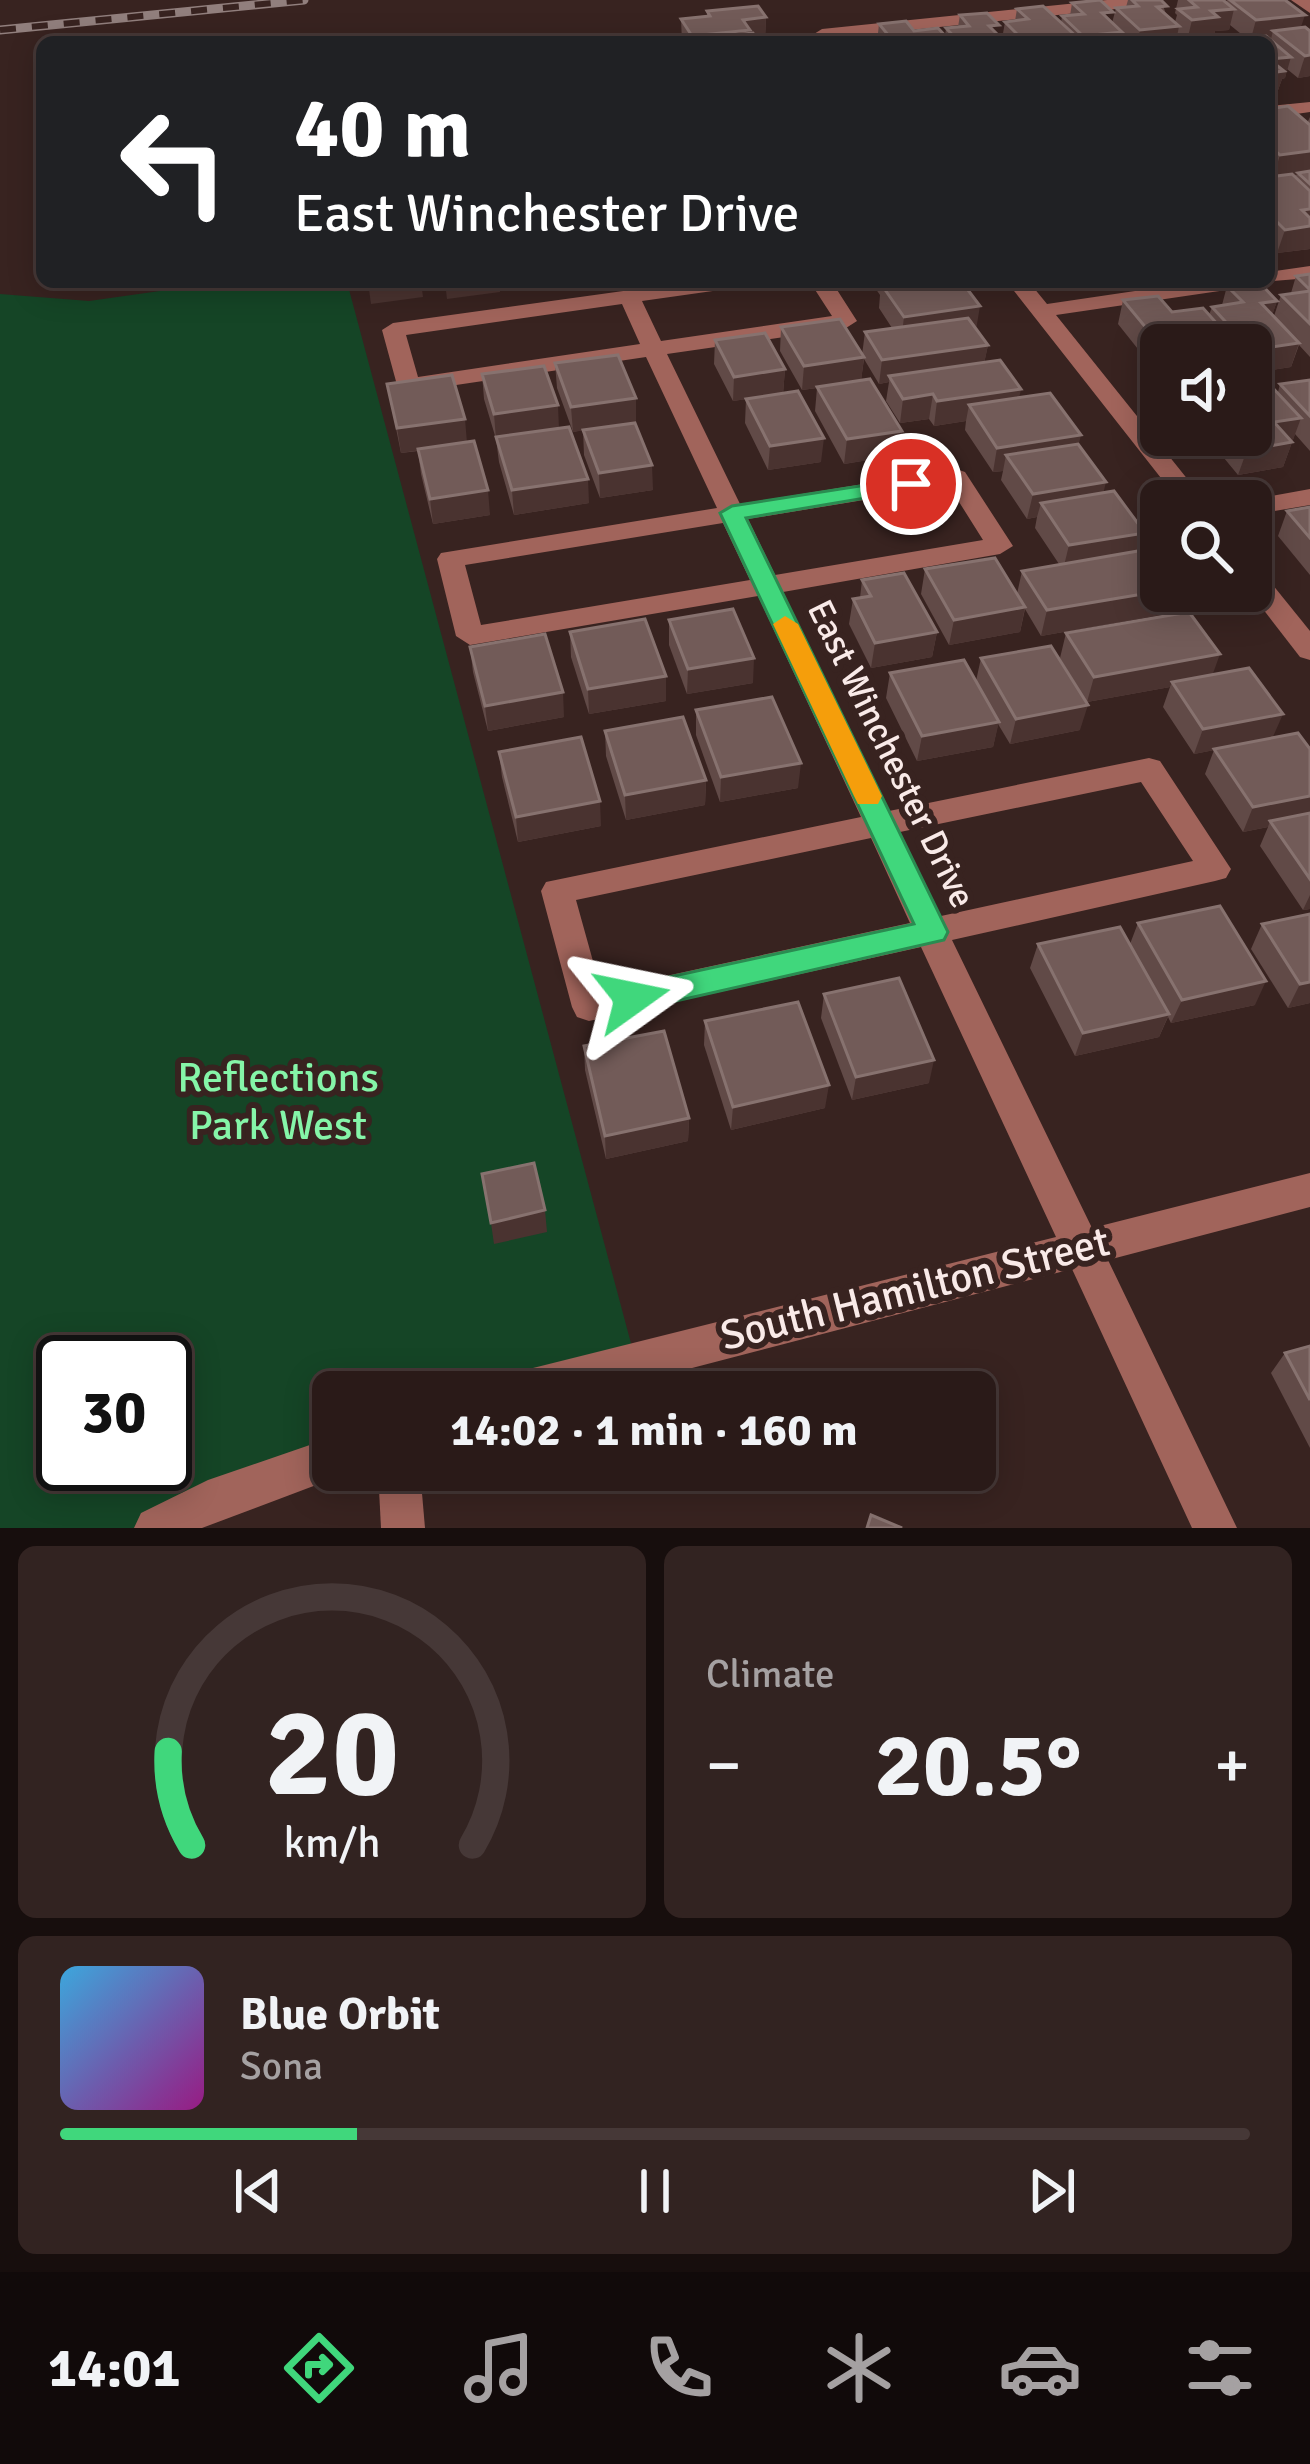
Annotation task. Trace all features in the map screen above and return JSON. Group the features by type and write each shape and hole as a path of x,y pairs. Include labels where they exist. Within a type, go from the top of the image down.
{"street":[{"path":"842,36 1155,0"},
{"path":"1299,0 1310,8"},
{"path":"1275,111 1310,106"},
{"path":"1275,277 1310,272"},
{"path":"692,288 394,330 409,385 846,321 824,288"},
{"path":"1023,288 1175,480"},
{"path":"1041,311 1199,288"},
{"name":"East Winchester Drive","path":"629,297 1216,1528"},
{"path":"956,477 1000,546 470,636 450,559 732,513 956,477"},
{"path":"1272,503 1310,497"},
{"path":"1272,602 1310,650"},
{"path":"1149,769 1215,869 590,1007 557,891 881,824 1149,769"},
{"name":"South Hamilton Street","path":"601,1371 1310,1190"},
{"path":"156,1528 208,1502 312,1465"},
{"path":"400,1491 403,1528"}],"green space":[{"name":"Reflections Park West","path":"181,288 349,288 636,1362 602,1371 312,1371 312,1466 156,1528 0,1528 0,294 89,301"}],"building":[{"path":"1100,0 1113,12 1102,13 1122,32 1083,36 1062,16 1084,14 1072,3"},
{"path":"1132,0 1161,0 1167,6 1157,7 1179,26 1140,30 1116,8 1138,6"},
{"path":"1189,0 1223,0 1234,9 1211,11 1218,17 1192,20 1178,9 1197,7"},
{"path":"1230,0 1285,0 1305,15 1256,20"},
{"path":"758,6 766,17 743,20 750,30 692,36 681,19 710,16 707,11"},
{"path":"1043,6 1076,36 1019,36 1005,22 1028,19 1017,9"},
{"path":"987,13 999,25 989,26 999,36 953,36 946,28 969,26 960,15"},
{"path":"906,21 914,31 938,28 945,36 889,36 879,24"},
{"path":"1305,27 1310,31 1310,55 1305,56 1273,31"},
{"path":"1275,44 1291,57 1275,58"},
{"path":"1288,106 1310,125 1310,151 1280,155 1275,150 1275,108"},
{"path":"1292,174 1310,191 1310,209 1302,210 1310,226 1285,230 1275,220 1275,176"},
{"path":"1310,274 1310,290 1296,276"},
{"path":"884,288 966,288 980,306 904,317"},
{"path":"1229,288 1265,288 1277,301 1261,303 1299,343 1272,347 1272,324 1228,324 1212,307 1243,302"},
{"path":"1310,291 1310,324 1281,295"},
{"path":"1158,296 1172,312 1203,308 1217,324 1143,324 1123,300"},
{"path":"968,318 988,345 882,360 865,332"},
{"path":"840,319 864,357 804,366 781,327"},
{"path":"765,333 785,369 734,377 715,340"},
{"path":"618,355 636,398 571,407 555,363"},
{"path":"1000,360 1021,389 937,401 933,394 903,399 889,376"},
{"path":"544,366 558,405 494,414 482,374"},
{"path":"452,375 465,419 397,428 387,384"},
{"path":"870,379 902,431 847,439 817,387"},
{"path":"1310,380 1310,416 1280,384"},
{"path":"1272,387 1301,418 1274,422 1292,442 1272,446"},
{"path":"798,391 824,438 770,446 746,399"},
{"path":"1050,393 1081,435 997,448 969,405"},
{"path":"635,423 652,465 599,473 583,430"},
{"path":"569,427 588,479 512,490 496,437"},
{"path":"474,441 488,490 430,499 418,449"},
{"path":"1078,444 1106,482 1033,494 1006,455"},
{"path":"1114,491 1140,526 1140,534 1069,545 1041,503"},
{"path":"1310,507 1310,538 1287,511"},
{"path":"1140,551 1140,594 1047,610 1022,571"},
{"path":"995,558 1025,607 954,620 925,569"},
{"path":"904,573 937,632 875,643 853,599 871,596 862,580"},
{"path":"733,609 754,658 688,669 669,620"},
{"path":"1189,612 1220,654 1094,677 1066,633"},
{"path":"645,619 666,676 588,689 570,632"},
{"path":"545,634 563,692 485,706 470,647"},
{"path":"1051,646 1088,705 1016,719 981,658"},
{"path":"964,660 999,722 922,736 890,673"},
{"path":"1249,668 1283,714 1203,729 1172,682"},
{"path":"772,697 801,763 721,777 696,710"},
{"path":"683,717 706,780 625,795 605,731"},
{"path":"1298,733 1310,749 1310,796 1253,807 1214,749"},
{"path":"581,737 600,801 516,817 499,752"},
{"path":"1310,813 1310,879 1270,821"},
{"path":"1220,906 1266,981 1182,1000 1138,923"},
{"path":"1310,914 1310,982 1300,984 1262,924"},
{"path":"1120,927 1169,1014 1083,1033 1038,944"},
{"path":"899,978 934,1060 856,1077 824,994"},
{"path":"798,1002 829,1085 733,1107 705,1021"},
{"path":"664,1031 689,1118 605,1136 584,1046"},
{"path":"534,1163 545,1210 491,1223 482,1174"},
{"path":"1310,1346 1310,1400 1285,1353"},
{"path":"871,1515 902,1528 867,1528"}],"railway":[{"path":"0,30 304,0"}],"slow traffic":[{"path":"785,624 868,796"}],"route":[{"path":"632,998 933,932 732,513 911,484"}]}
